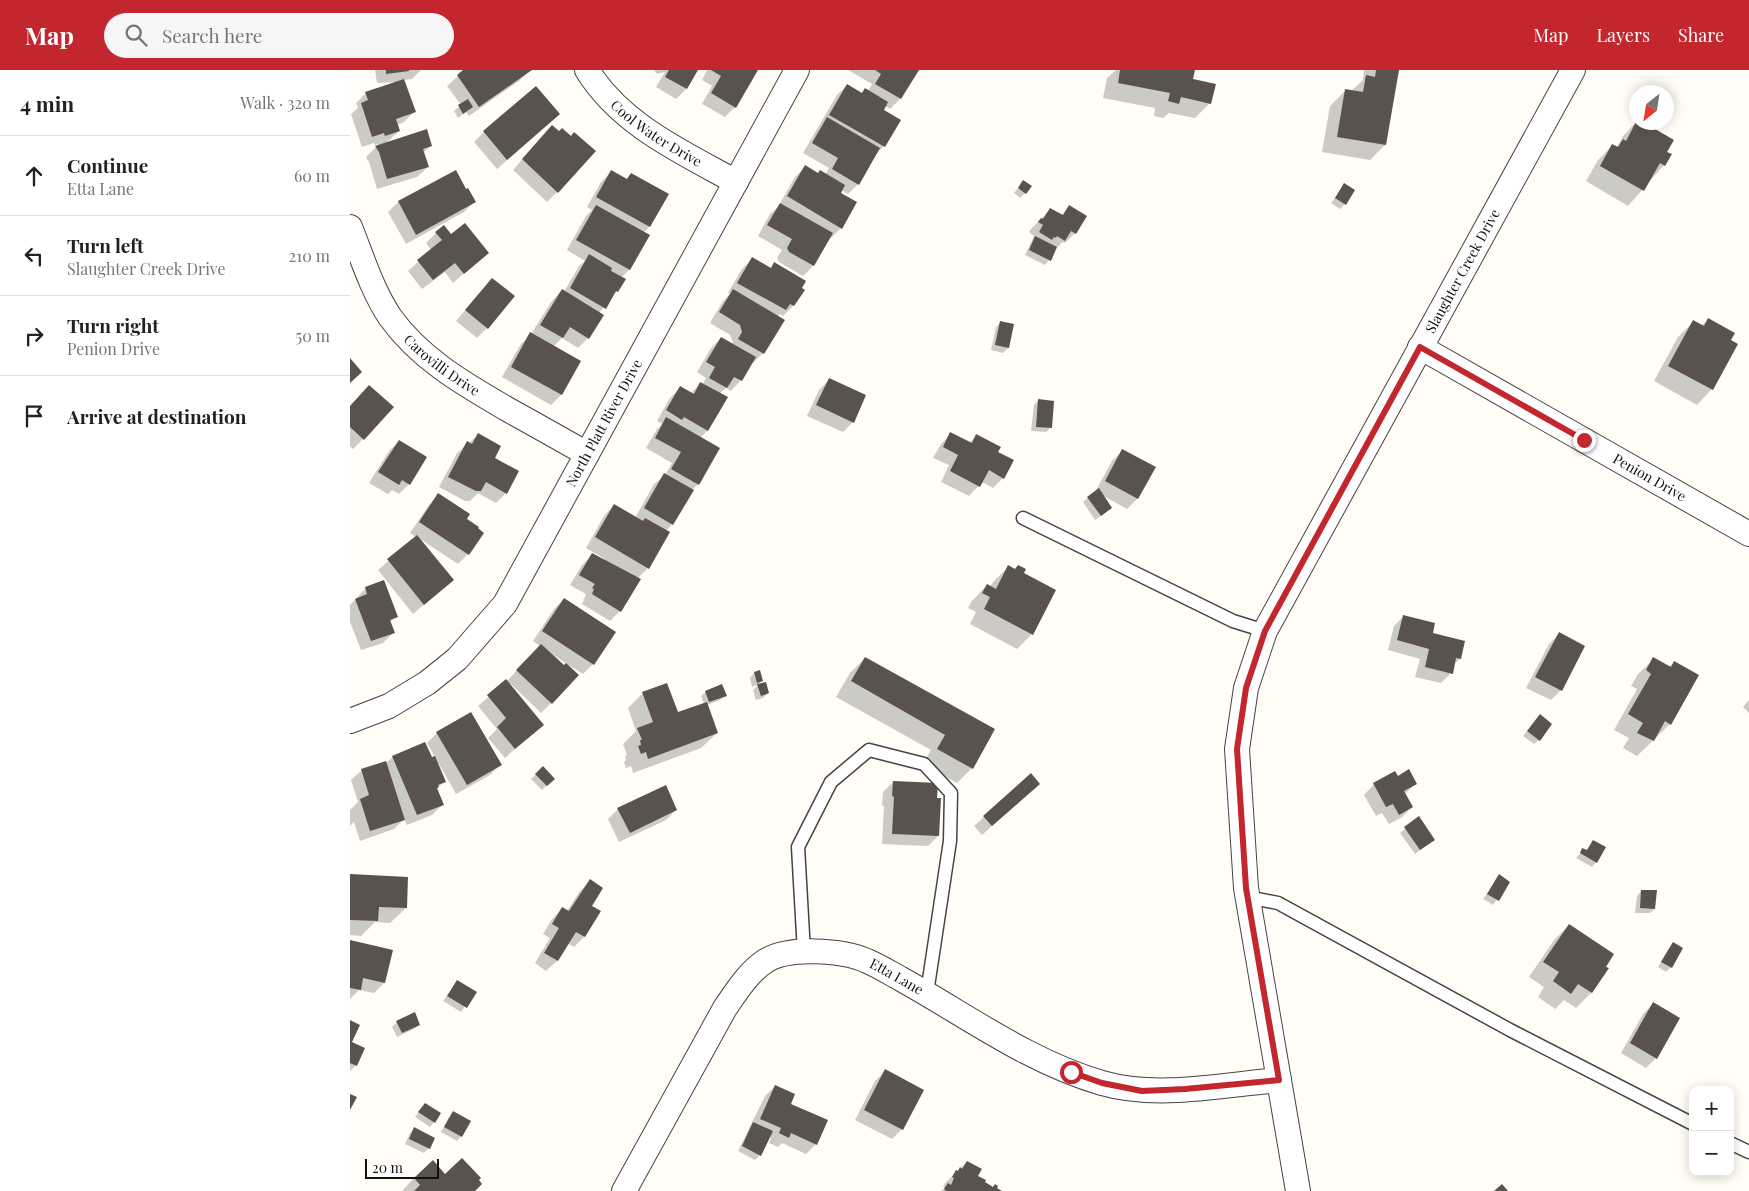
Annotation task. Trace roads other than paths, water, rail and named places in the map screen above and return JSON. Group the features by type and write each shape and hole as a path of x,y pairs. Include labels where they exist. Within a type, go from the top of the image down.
{"street":[{"name":"Cool Water Drive","path":"588,70 593,80 636,123 668,145 736,182"},
{"name":"North Platt River Drive","path":"350,720 389,706 427,683 457,660 505,604 797,70"},
{"name":"Slaughter Creek Drive","path":"1298,1191 1247,897 1237,749 1246,688 1265,631 1573,70"},
{"name":"Carovilli Drive","path":"350,227 373,286 390,318 411,342 437,366 466,385 587,454"},
{"name":"Penion Drive","path":"1420,347 1749,534"},
{"name":"Etta Lane","path":"624,1191 725,1008 740,987 765,961 780,955 826,951 866,960 1027,1052 1071,1072 1102,1083 1142,1091 1279,1080"}],"lane":[{"path":"1023,518 1233,621 1265,631"},
{"path":"804,952 798,847 831,782 869,750 924,764 951,793 950,841 926,993"},
{"path":"1247,897 1278,903 1510,1030 1689,1122"},
{"path":"1734,1145 1749,1152"}]}
